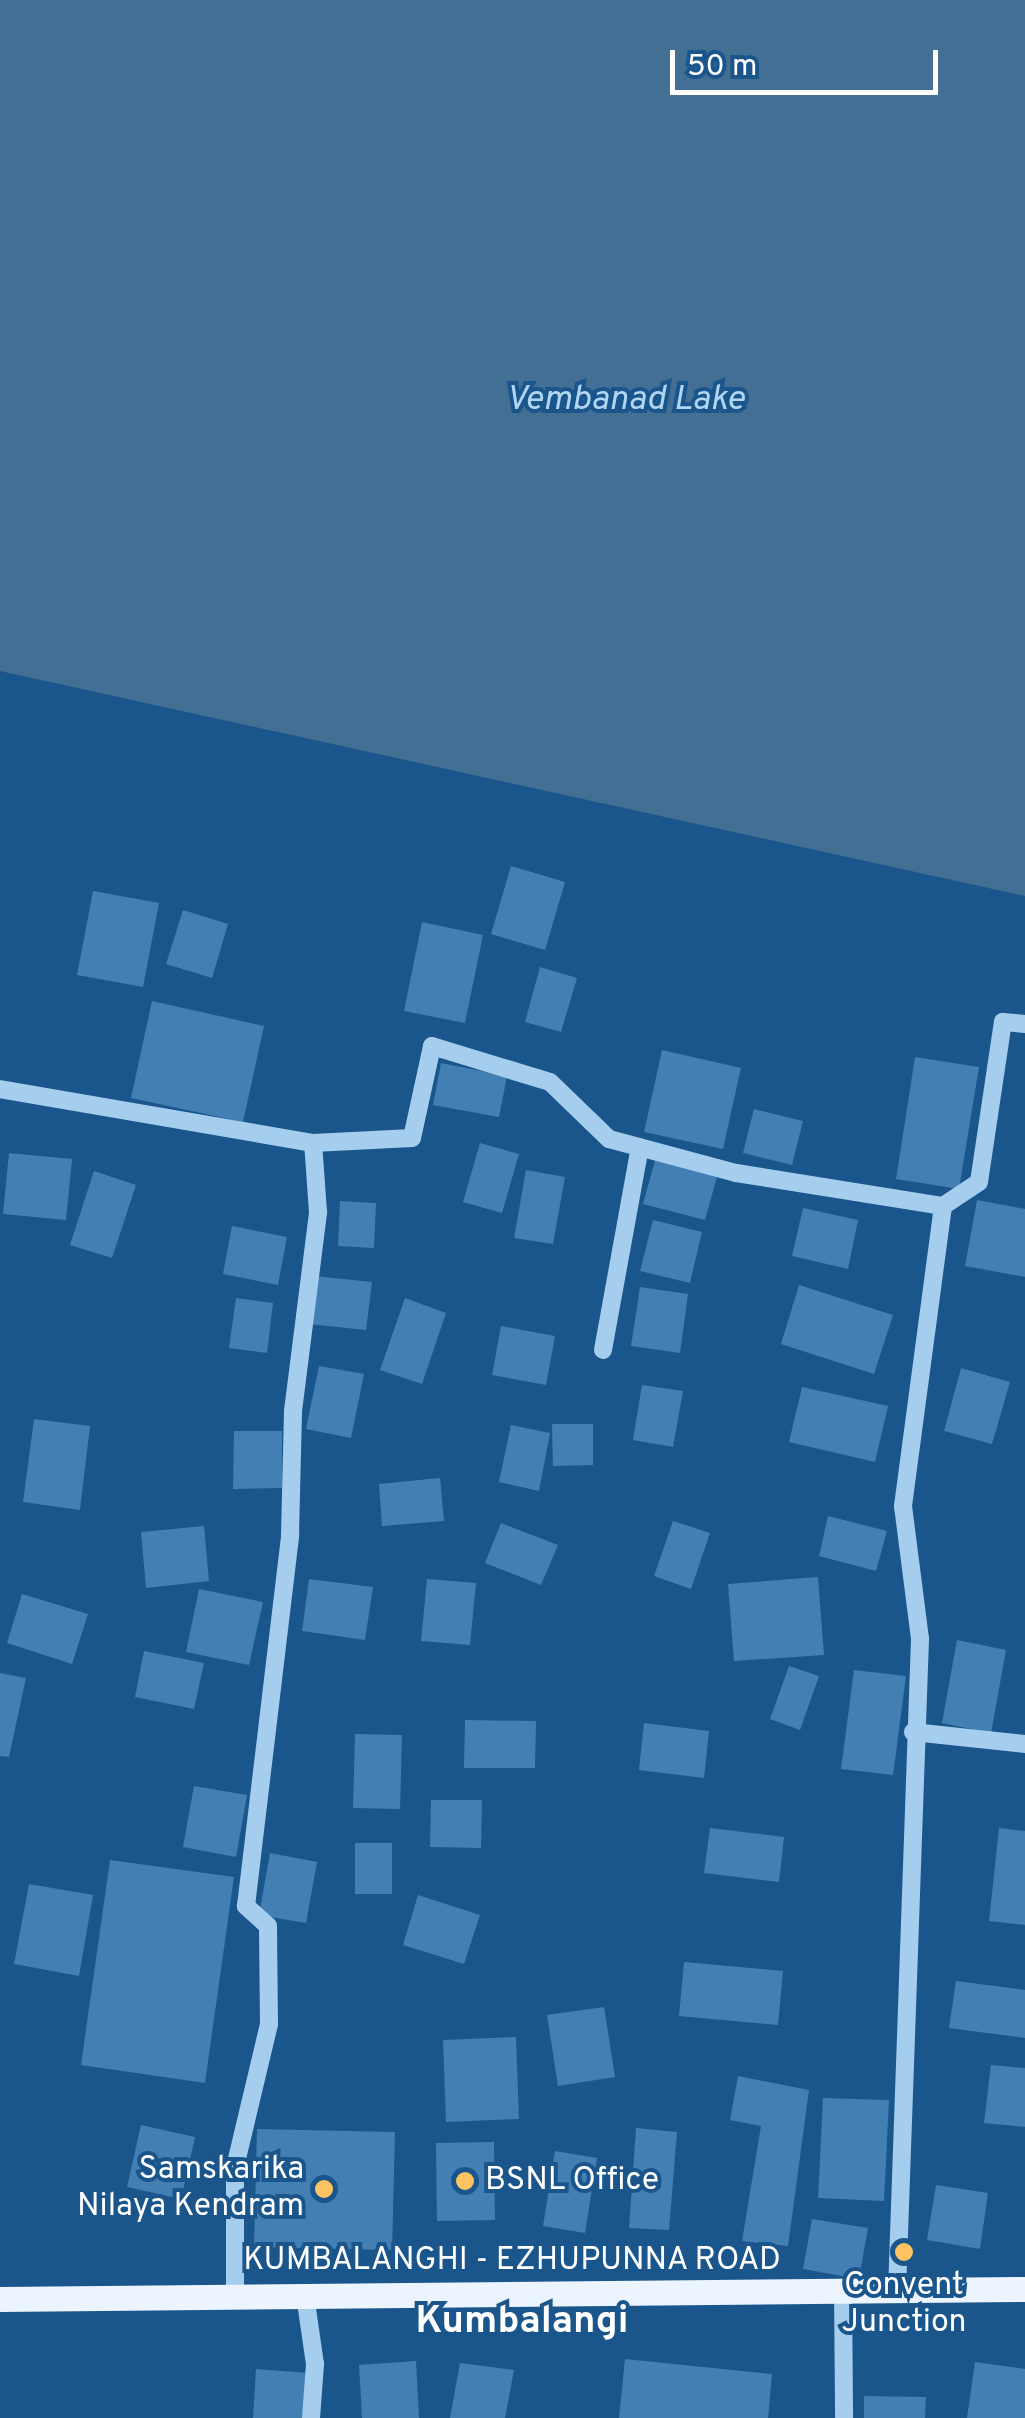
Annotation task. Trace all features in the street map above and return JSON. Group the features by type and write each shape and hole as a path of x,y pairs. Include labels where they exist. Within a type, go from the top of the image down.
{"main road":[{"name":"KUMBALANGHI - EZHUPUNNA ROAD","path":"0,2299 1025,2290"}],"street":[{"path":"0,1089 313,1144 412,1138 432,1046 550,1082 609,1139 736,1174 943,1206 979,1182 1003,1022 1025,1024"},
{"path":"235,2296 235,2167 269,2024 268,1926 246,1906 290,1535 294,1411 318,1212 313,1144"},
{"path":"603,1350 640,1147"},
{"path":"898,2290 913,1732 920,1639 903,1506 943,1206"},
{"path":"913,1732 1025,1744"},
{"path":"843,2292 844,2418"},
{"path":"304,2294 315,2364 311,2418"}],"water":[{"name":"Vembanad Lake","path":"0,0 1025,0 1025,896 0,671"}],"building":[{"path":"511,866 565,882 545,950 491,934"},
{"path":"93,891 159,903 143,987 77,975"},
{"path":"183,910 228,924 212,978 166,964"},
{"path":"422,922 483,935 465,1023 404,1011"},
{"path":"540,967 577,978 561,1032 525,1022"},
{"path":"152,1001 264,1026 243,1122 131,1098"},
{"path":"662,1050 741,1068 723,1149 644,1132"},
{"path":"915,1057 979,1067 959,1189 896,1179"},
{"path":"441,1063 507,1076 499,1117 433,1105"},
{"path":"754,1109 803,1121 792,1165 743,1153"},
{"path":"480,1143 519,1154 502,1213 463,1202"},
{"path":"9,1153 72,1159 66,1220 3,1214"},
{"path":"656,1157 718,1173 705,1220 643,1204"},
{"path":"526,1170 565,1177 553,1244 514,1238"},
{"path":"94,1171 136,1185 112,1258 70,1245"},
{"path":"977,1200 1025,1209 1025,1277 965,1266"},
{"path":"340,1201 376,1203 374,1248 338,1246"},
{"path":"803,1208 858,1220 848,1269 792,1256"},
{"path":"653,1220 702,1232 690,1283 640,1271"},
{"path":"232,1226 287,1237 278,1285 223,1274"},
{"path":"314,1276 372,1282 366,1330 309,1324"},
{"path":"799,1285 893,1315 874,1374 781,1344"},
{"path":"640,1287 688,1294 680,1353 631,1346"},
{"path":"236,1298 273,1303 267,1353 229,1348"},
{"path":"405,1298 446,1313 422,1384 380,1370"},
{"path":"501,1326 555,1336 546,1385 492,1375"},
{"path":"319,1366 364,1374 351,1438 306,1429"},
{"path":"961,1368 1010,1382 992,1444 944,1431"},
{"path":"642,1385 683,1391 673,1447 633,1440"},
{"path":"802,1387 888,1406 875,1462 789,1442"},
{"path":"34,1419 90,1426 80,1510 23,1502"},
{"path":"552,1424 593,1424 593,1465 553,1466"},
{"path":"511,1425 550,1433 539,1491 499,1482"},
{"path":"234,1431 282,1431 282,1488 233,1489"},
{"path":"440,1478 444,1521 382,1526 379,1484"},
{"path":"828,1516 887,1531 876,1571 819,1556"},
{"path":"673,1521 710,1533 691,1589 654,1576"},
{"path":"501,1523 558,1545 541,1585 485,1563"},
{"path":"204,1526 209,1581 146,1588 141,1532"},
{"path":"818,1577 824,1655 734,1661 728,1584"},
{"path":"309,1579 373,1587 365,1640 302,1631"},
{"path":"427,1579 476,1583 470,1645 421,1641"},
{"path":"199,1589 263,1602 249,1665 186,1652"},
{"path":"22,1594 88,1614 72,1664 7,1643"},
{"path":"957,1640 1006,1650 991,1733 942,1723"},
{"path":"144,1651 204,1663 194,1709 135,1697"},
{"path":"789,1666 819,1676 800,1730 770,1719"},
{"path":"854,1670 906,1676 893,1775 841,1769"},
{"path":"0,1673 26,1678 9,1757 0,1756"},
{"path":"465,1720 536,1721 535,1768 464,1768"},
{"path":"644,1723 709,1731 704,1778 639,1770"},
{"path":"355,1734 402,1735 400,1809 353,1808"},
{"path":"194,1786 247,1795 236,1857 183,1847"},
{"path":"431,1800 482,1800 481,1848 430,1847"},
{"path":"710,1828 784,1837 779,1882 704,1873"},
{"path":"999,1828 1025,1831 1025,1925 989,1921"},
{"path":"355,1843 392,1843 392,1894 355,1894"},
{"path":"270,1853 317,1862 306,1923 259,1915"},
{"path":"110,1860 234,1877 205,2083 81,2065"},
{"path":"29,1884 93,1895 79,1976 14,1964"},
{"path":"418,1895 480,1915 464,1964 403,1945"},
{"path":"684,1962 783,1971 778,2025 679,2016"},
{"path":"956,1981 1025,1990 1025,2038 949,2028"},
{"path":"604,2007 615,2077 558,2086 547,2015"},
{"path":"516,2037 519,2119 446,2122 443,2040"},
{"path":"991,2065 1025,2068 1025,2127 984,2123"},
{"path":"738,2076 809,2090 788,2246 742,2241 761,2126 730,2120"},
{"path":"823,2098 889,2100 884,2201 818,2198"},
{"path":"141,2125 195,2137 181,2199 127,2187"},
{"path":"636,2128 677,2132 669,2230 629,2228"},
{"name":"Samskarika Nilaya Kendram","path":"257,2129 395,2132 392,2250 254,2247"},
{"name":"BSNL Office","path":"494,2142 495,2220 437,2221 436,2143"},
{"path":"555,2151 597,2158 585,2233 543,2226"},
{"path":"936,2185 988,2193 980,2249 927,2240"},
{"path":"812,2219 868,2228 859,2279 803,2269"},
{"path":"625,2359 772,2374 768,2418 619,2418"},
{"path":"416,2361 419,2418 362,2418 359,2365"},
{"path":"975,2362 1025,2369 1025,2418 967,2418"},
{"path":"460,2363 514,2370 505,2418 450,2418"},
{"path":"256,2369 309,2373 306,2418 253,2418"},
{"path":"864,2396 926,2397 925,2418 864,2418"}],"place":[{"name":"BSNL Office","path":"465,2181"},
{"name":"Samskarika Nilaya Kendram","path":"324,2189"},
{"name":"Convent Junction","path":"904,2252"}],"district":[{"name":"Kumbalangi","path":"522,2323"}]}
